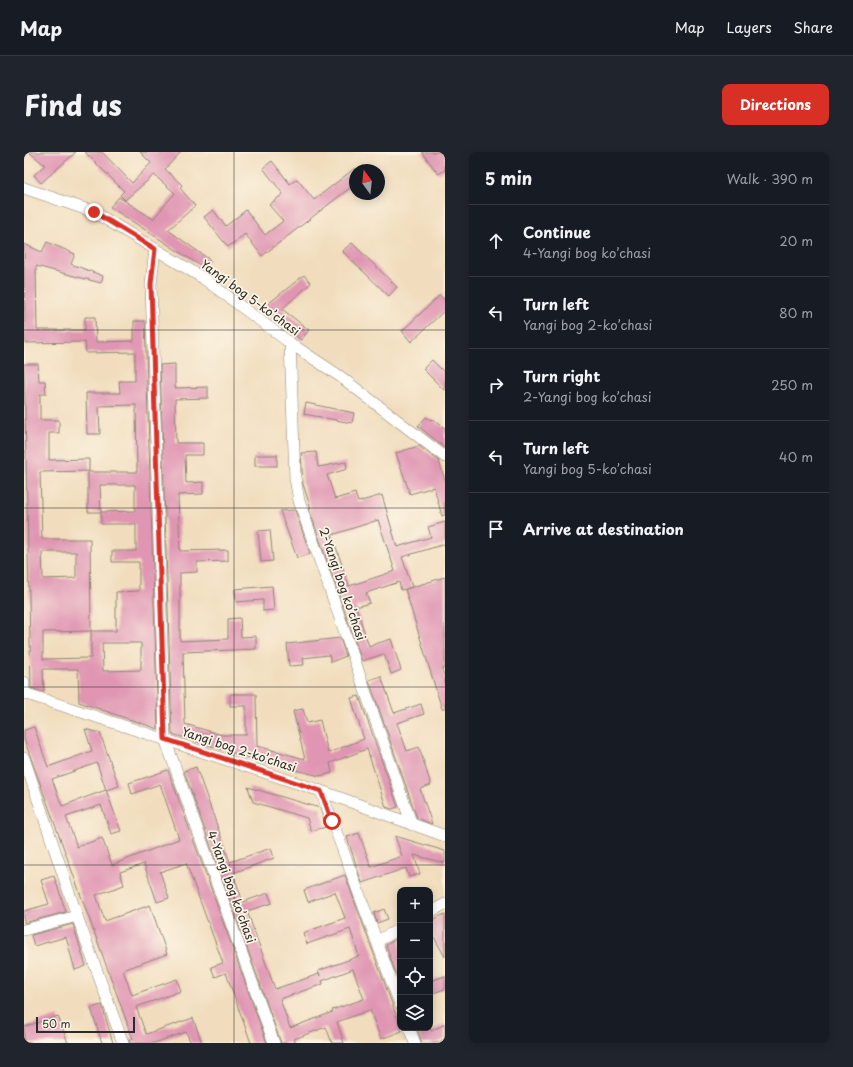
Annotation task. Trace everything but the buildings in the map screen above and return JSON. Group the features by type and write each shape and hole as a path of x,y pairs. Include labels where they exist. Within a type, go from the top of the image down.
{"street":[{"name":"Yangi bog 5-koʼchasi","path":"24,188 94,212 203,278 290,343 341,377 445,458"},
{"path":"155,249 151,284 165,739"},
{"name":"2-Yangi bog koʼchasi","path":"290,343 295,478 299,501 412,825"},
{"path":"24,682 24,693"},
{"name":"Yangi bog 2-koʼchasi","path":"24,693 321,791 445,836"},
{"name":"4-Yangi bog koʼchasi","path":"165,739 274,1043"},
{"path":"24,758 77,916 123,1043"},
{"path":"321,791 397,996"},
{"path":"433,910 445,904"},
{"path":"24,930 77,916"},
{"path":"377,941 397,931"},
{"path":"410,1031 415,1043"}],"route":[{"path":"94,212 155,249 151,284 165,739 321,791 332,821"}]}
